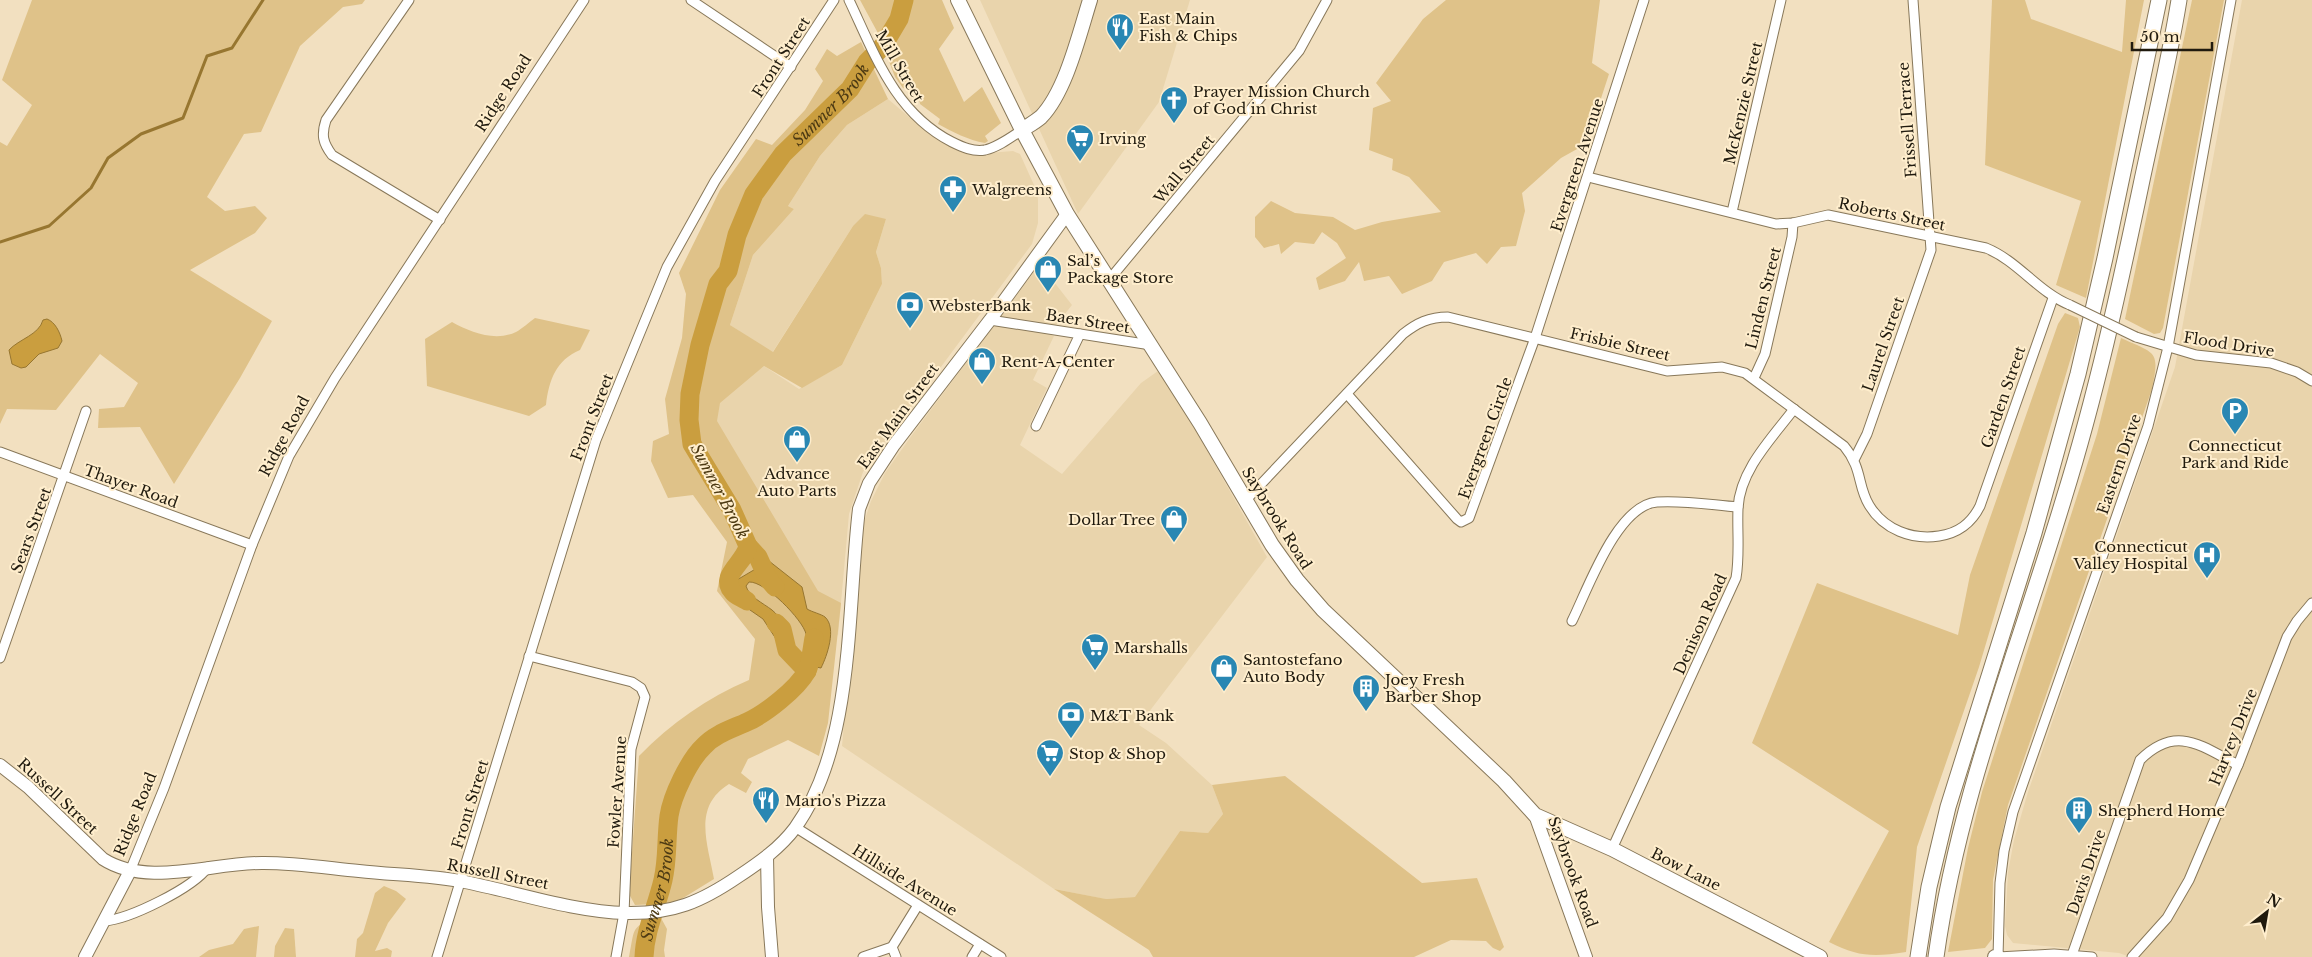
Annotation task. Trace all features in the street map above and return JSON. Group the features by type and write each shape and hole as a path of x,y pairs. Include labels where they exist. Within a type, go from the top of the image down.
{"highway":[{"path":"1918,957 1929,887 1950,799 2034,533 2078,374 2103,268 2159,0"},
{"path":"1936,957 1946,892 1964,812 2064,499 2097,379 2125,261 2179,0"}],"main road":[{"path":"958,0 1022,130 1067,214"},
{"path":"1022,130 1046,110 1061,84 1090,0"},
{"name":"Saybrook Road","path":"1067,214 1200,423 1245,501 1297,580 1329,618 1498,776 1535,815 1586,957"},
{"name":"East Main Street","path":"767,857 795,827 825,768 837,730 844,677 856,540 863,497 894,445 990,320 1067,214"},
{"name":"Russell Street","path":"0,765 28,787 103,859 115,866 130,871 168,871 265,863 461,881 576,906 624,913 678,909 707,896 767,857"},
{"name":"Bow Lane","path":"1535,815 1612,849 1820,957"},
{"path":"767,857 772,957"},
{"name":"Ridge Road","path":"85,957 130,871"}],"street":[{"path":"409,0 326,120 322,137 325,146 332,155 440,220"},
{"name":"Ridge Road","path":"130,871 164,788 252,545 289,456 335,378 584,0"},
{"path":"691,0 791,67"},
{"name":"Front Street","path":"437,957 596,440 667,267 715,181 834,0"},
{"name":"Mill Street","path":"849,0 867,39 901,102 916,118 944,138 971,150 992,148 1022,130"},
{"name":"Wall Street","path":"1109,280 1300,51 1328,0"},
{"name":"Evergreen Avenue","path":"1535,338 1644,0"},
{"name":"McKenzie Street","path":"1732,212 1781,0"},
{"name":"Frissell Terrace","path":"1913,0 1931,237"},
{"name":"Eastern Drive","path":"1998,957 2000,883 2004,851 2013,812 2148,426 2168,347 2231,0"},
{"name":"Roberts Street","path":"1588,177 1776,224 1793,223 1828,215 1986,248 1997,252 2053,298 2136,337 2168,347"},
{"name":"Linden Street","path":"1754,378 1765,354 1792,237 1793,223"},
{"name":"Laurel Street","path":"1855,458 1866,434 1927,259 1931,237"},
{"name":"Garden Street","path":"1980,506 2053,298"},
{"name":"Frisbie Street","path":"1245,501 1403,334 1422,321 1434,317 1448,318 1666,370 1722,367 1745,373 1844,446 1855,458 1869,505 1891,527 1903,533 1919,537 1952,533 1970,521 1980,506"},
{"name":"Baer Street","path":"990,320 1151,345"},
{"path":"1036,426 1080,334"},
{"name":"Evergreen Circle","path":"1347,394 1454,516 1461,522 1464,522 1469,518 1474,508 1535,338"},
{"name":"Flood Drive","path":"2168,347 2196,355 2271,363 2298,372 2312,381"},
{"name":"Denison Road","path":"1612,849 1736,578 1739,549 1738,507 1742,487 1754,462 1794,409"},
{"name":"Sears Street","path":"0,658 65,476 86,410"},
{"name":"Thayer Road","path":"0,452 252,545"},
{"path":"1572,621 1616,531 1633,513 1655,502 1738,507"},
{"name":"Harvey Drive","path":"2132,957 2167,918 2189,880 2238,765 2287,637 2312,603"},
{"name":"Fowler Avenue","path":"529,656 632,682 638,685 643,692 644,701 637,723 629,770 624,913 616,957"},
{"name":"Davis Drive","path":"2072,955 2140,760 2149,751 2164,743 2187,739 2238,765"},
{"name":"Hillside Avenue","path":"795,827 1000,957"},
{"path":"104,921 117,920 131,915 195,881 208,867"},
{"path":"863,957 892,946 918,905"},
{"path":"972,957 980,944"},
{"path":"892,946 896,957"},
{"path":"1998,957 2072,955 2092,957"}],"shaded area":[{"path":"32,0 365,0 362,4 343,7 300,46 261,132 244,134 207,197 225,211 255,206 267,218 255,233 190,270 272,321 240,378 174,484 140,427 98,428 99,409 124,407 138,383 100,354 56,410 7,409 0,424 0,142 7,146 32,105 2,80"},
{"path":"860,0 942,0 954,28 939,49 964,102 982,87 1001,123 985,136 988,141 985,143 973,140 938,124 940,119 920,104 919,99 911,91 903,88 895,77 879,35"},
{"path":"980,0 1190,0 1159,102 1078,214"},
{"path":"1446,0 1600,0 1592,63 1609,74 1586,144 1561,158 1522,193 1525,211 1516,246 1501,247 1487,264 1476,253 1444,262 1432,281 1402,294 1389,276 1364,281 1359,262 1345,281 1319,290 1316,278 1346,258 1337,243 1322,232 1314,244 1295,242 1281,254 1279,244 1264,248 1255,237 1255,217 1271,201 1295,213 1333,217 1355,230 1382,222 1441,212 1409,177 1392,170 1393,159 1369,150 1373,108 1391,101 1376,83 1423,19"},
{"path":"1992,0 2025,0 2031,19 2122,52 2126,0 2144,0 2086,298 2056,285 2081,201 1985,165"},
{"path":"2192,0 2224,0 2163,328 2160,333 2154,334 2125,319"},
{"name":"Connecticut Valley Hospital","path":"2242,0 2312,0 2312,957 2130,957 2119,953 2013,943 2007,935 2005,926 2008,872 2014,840 2028,792 2175,367"},
{"path":"861,42 888,99 847,125 820,156 788,206 794,209 753,255 730,325 773,352 853,226 865,214 886,219 876,252 881,268 882,284 842,365 802,388 764,366 720,403 717,421 818,591 841,603 828,723 819,756 788,740 748,759 741,773 752,782 746,793 729,784 717,793 706,815 705,827 714,879 675,903 635,905 629,894 639,756 690,712 749,680 755,639 717,591 727,542 693,495 668,498 651,461 653,441 669,434 665,399 682,338 686,294 679,273 720,190 756,139 772,145 805,110 823,81 815,69 827,49 837,56"},
{"path":"888,99 928,133 975,154 1013,151 1020,154 1038,199 1038,223 1032,244 863,472 849,514 838,636 708,407 764,366 799,389 842,365 882,284 881,268 876,252 886,219 853,226 772,353 730,325 753,255 794,209 788,206 820,156 847,125"},
{"path":"1040,264 1072,305 1049,334 1054,336 1033,380 1047,388 1020,445 1062,474 1141,383 1158,371 1182,406 1267,557 1139,725 1166,743 1212,785 1223,814 1208,833 1180,831 1136,897 1105,899 1054,889 842,746 862,528 871,501 885,473 912,435"},
{"path":"2065,313 2078,318 2080,327 1979,667 1917,847 1906,952 1866,955 1849,951 1829,942 1889,831 1752,743 1817,583 1958,635 1970,575 2058,324"},
{"path":"535,318 590,330 580,350 559,365 549,387 546,405 529,416 427,386 425,339 452,322 475,332 500,336 516,332"},
{"path":"47,319 55,325 60,334 62,341 58,348 39,354 26,367 21,368 12,364 9,350 33,333 43,320"},
{"path":"2121,338 2142,347 2153,355 2155,367 2152,389 2008,805 1993,880 1992,939 1985,948 1948,952 1968,848 1982,792 2097,434"},
{"path":"769,561 802,587 807,609 825,617 829,622 830,642 821,668 811,666 805,657 806,634 803,628 791,611 773,594 756,583 749,582 746,586 753,597 778,616 788,641 785,647 780,645 763,619 737,601 725,587"},
{"path":"1285,776 1422,883 1477,878 1504,947 1500,951 1493,948 1486,941 1451,940 1414,957 1153,957 1149,950 1054,889 1106,899 1135,897 1180,831 1208,833 1223,814 1212,785"},
{"path":"384,886 396,891 406,899 388,923 375,951 387,948 392,951 391,957 355,957 357,939 363,933 375,893"},
{"path":"661,918 667,929 665,957 629,957 636,929 644,923"},
{"path":"259,926 256,957 199,957 209,950 233,944 244,929"},
{"path":"285,928 294,929 296,957 274,957 275,946"}],"waterway":[{"path":"0,242 49,226 91,188 108,158 141,134 183,118 207,56 232,48 263,0"},
{"name":"Sumner Brook","path":"775,587 768,579 758,557 748,546 732,510 692,444 689,420 690,394 700,345 718,284 728,271 737,235 754,194 783,154 850,89 867,62 883,46 899,19 904,0"},
{"path":"747,601 733,592 729,586 729,580 730,575 748,546"},
{"path":"776,623 782,629 787,650 807,671"},
{"name":"Sumner Brook","path":"644,957 649,928 665,872 669,816 677,789 687,769 698,752 708,742 718,735 763,713 796,685 807,671 814,638"}],"place":[{"name":"East Main Fish & Chips","path":"1120,51"},
{"name":"Prayer Mission Church of God in Christ","path":"1174,124"},
{"name":"Irving","path":"1080,162"},
{"name":"Walgreens","path":"953,213"},
{"name":"Sal’s Package Store","path":"1048,293"},
{"name":"WebsterBank","path":"910,329"},
{"name":"Rent-A-Center","path":"982,385"},
{"name":"Connecticut Park and Ride","path":"2235,435"},
{"name":"Advance Auto Parts","path":"797,463"},
{"name":"Dollar Tree","path":"1174,543"},
{"name":"Connecticut Valley Hospital","path":"2207,579"},
{"name":"Marshalls","path":"1095,671"},
{"name":"Santostefano Auto Body","path":"1224,692"},
{"name":"Joey Fresh Barber Shop","path":"1366,712"},
{"name":"M&T Bank","path":"1071,739"},
{"name":"Stop & Shop","path":"1050,777"},
{"name":"Mario's Pizza","path":"766,824"},
{"name":"Shepherd Home","path":"2079,834"}]}
